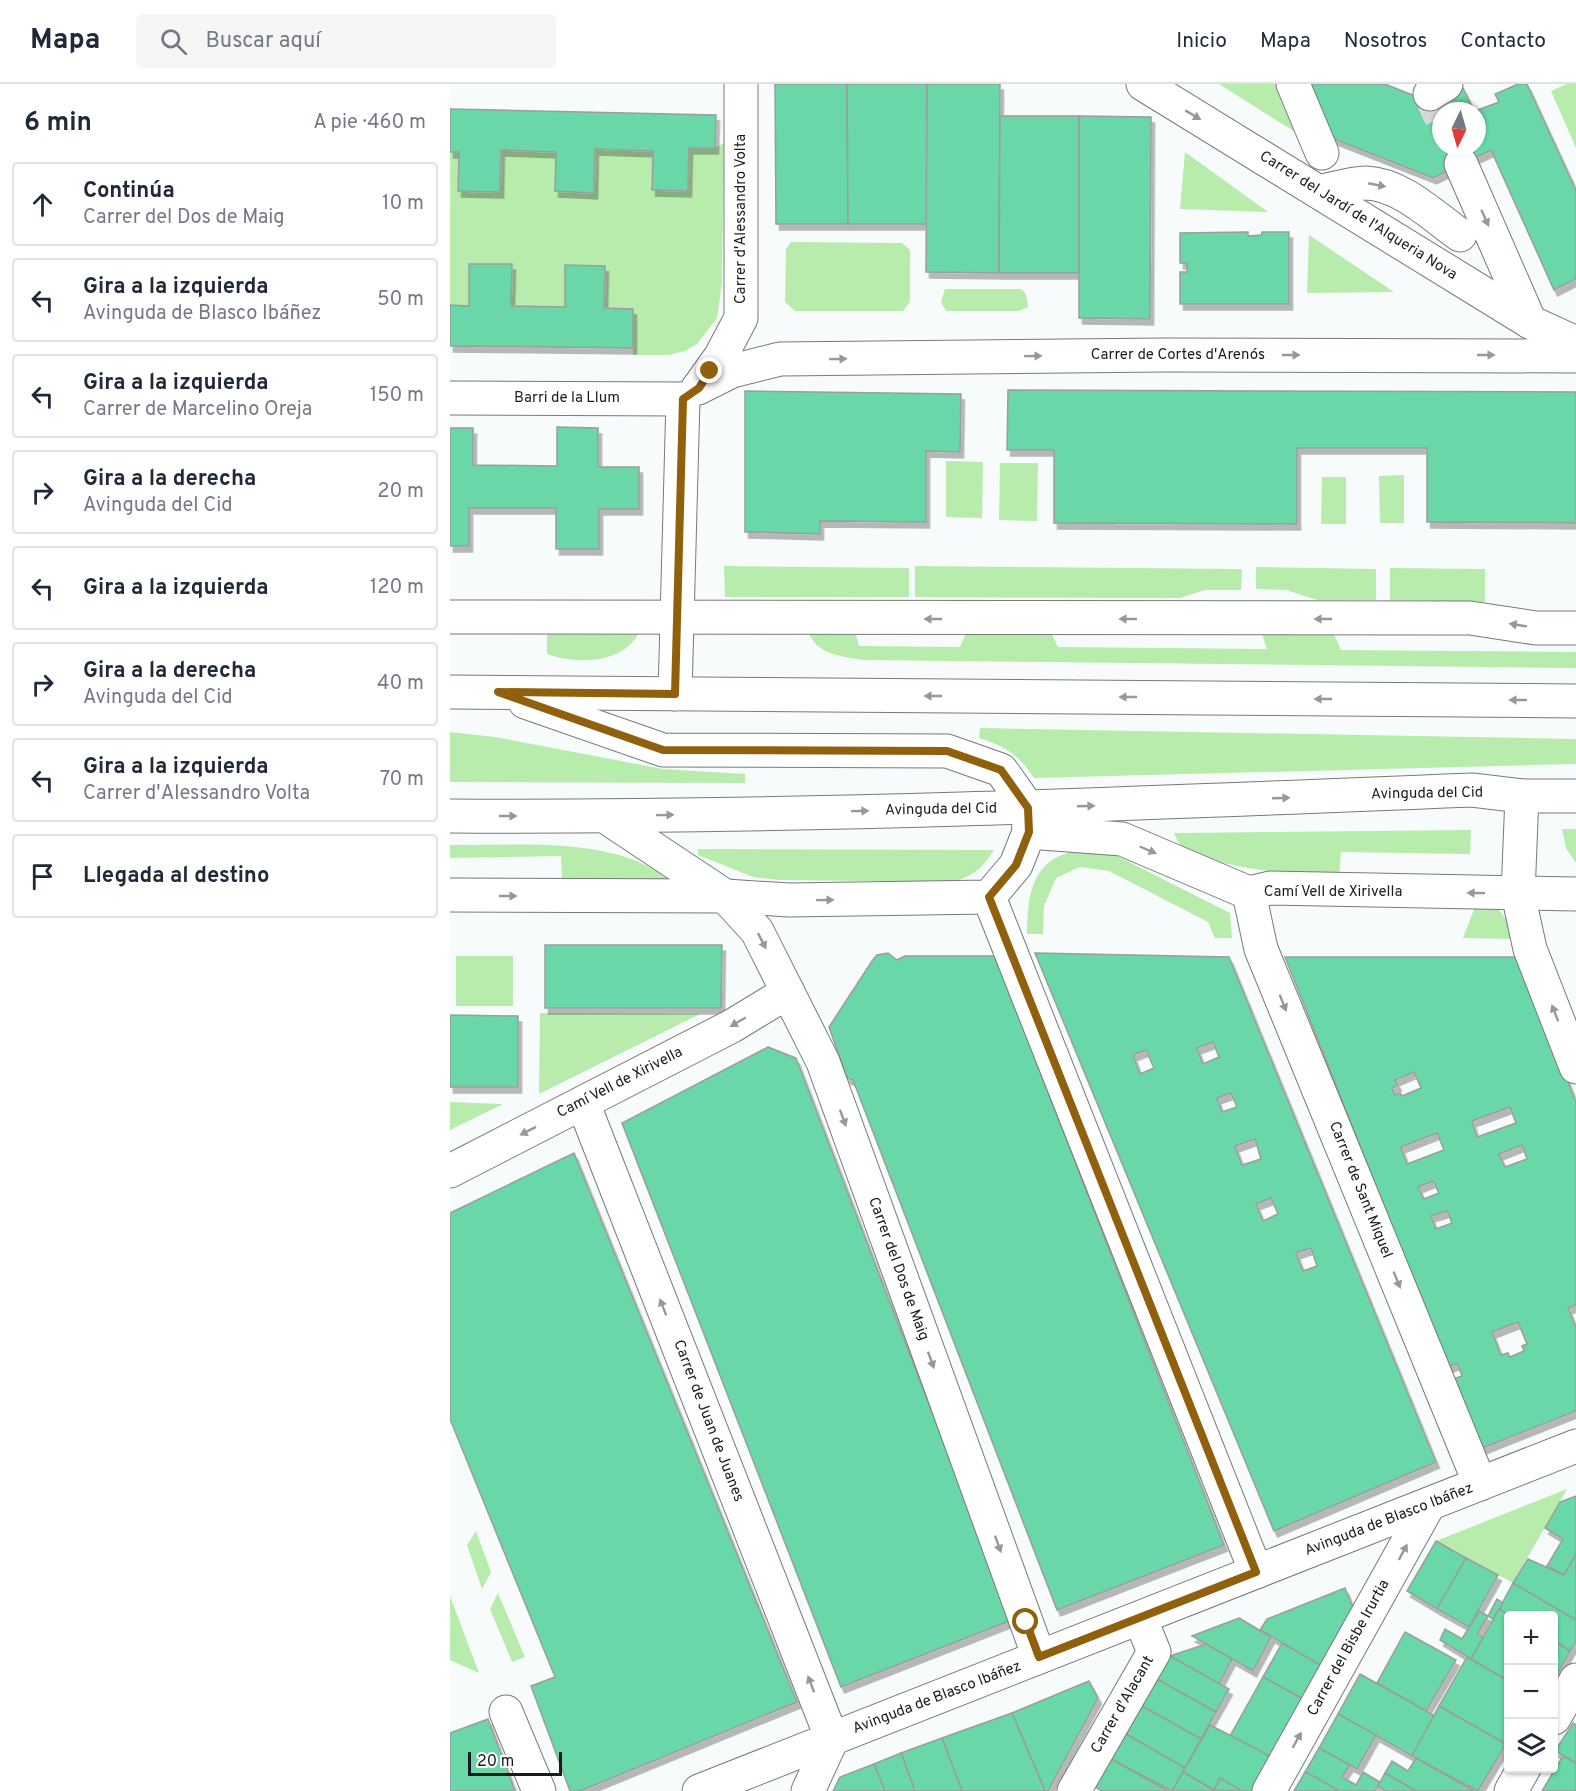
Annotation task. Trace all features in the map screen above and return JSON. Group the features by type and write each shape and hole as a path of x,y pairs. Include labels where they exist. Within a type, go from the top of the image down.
{"street":[{"name":"Carrer d'Alessandro Volta","path":"691,394 721,356 741,318 741,84"},
{"name":"Carrer del Jardí de l'Alqueria Nova","path":"1143,84 1530,322 1576,343"},
{"path":"1293,84 1322,153"},
{"path":"1461,164 1530,322"},
{"path":"1319,192 1363,183 1381,184 1401,194 1460,235"},
{"path":"741,318 748,337 764,352 780,359"},
{"name":"Carrer de Cortes d'Arenós","path":"691,394 732,371 780,359 1164,355 1576,356"},
{"path":"675,694 691,394"},
{"name":"Barri de la Llum","path":"450,398 691,394"},
{"path":"450,617 1470,618 1536,628 1576,628"},
{"path":"450,692 1576,700"},
{"path":"450,896 725,896 789,900 989,897 1016,865 1028,820 1001,770 947,751 663,750 498,692"},
{"name":"Avinguda del Cid","path":"450,816 1028,820 1472,790 1522,796 1576,796"},
{"path":"1522,796 1518,894 1530,949 1576,1067"},
{"name":"Carrer del Dos de Maig","path":"606,817 725,896 757,932 788,992 822,1062 1039,1657"},
{"name":"Camí Vell de Xirivella","path":"1028,820 1122,839 1250,893 1270,888 1576,894"},
{"name":"Carrer de Sant Miquel","path":"1250,893 1261,949 1480,1484"},
{"path":"989,897 1256,1572"},
{"name":"Camí Vell de Xirivella","path":"450,1171 732,1026 788,992"},
{"name":"Carrer de Juan de Juanes","path":"583,1102 832,1739"},
{"name":"Avinguda de Blasco Ibáñez","path":"699,1791 1576,1446"},
{"name":"Carrer del Bisbe Irurtia","path":"1269,1791 1429,1504"},
{"name":"Carrer d'Alacant","path":"1074,1791 1154,1652 1140,1618"},
{"path":"1558,1711 1576,1680"},
{"path":"506,1712 538,1791"},
{"path":"808,1791 832,1739"},
{"path":"1511,1791 1521,1773"}],"green space":[{"path":"1219,84 1286,84 1311,142"},
{"path":"1567,84 1576,84 1576,148 1551,91"},
{"path":"724,143 722,284 717,318 697,344 685,351 669,355 633,355 633,309 604,308 604,266 565,266 565,307 511,306 511,265 470,264 469,306 450,305 450,152 459,152 459,191 500,192 501,150 556,152 555,191 593,193 595,149 653,151 652,190 688,191 689,148 715,148"},
{"path":"1185,152 1268,212 1180,209"},
{"path":"1309,235 1394,292 1307,293"},
{"path":"791,242 902,243 910,250 910,302 903,311 795,311 785,302 786,249"},
{"path":"945,289 1021,289 1026,294 1028,307 1019,311 946,311 941,302"},
{"path":"946,461 983,462 982,518 946,517"},
{"path":"1000,463 1038,463 1037,521 999,520"},
{"path":"1404,475 1404,523 1380,523 1379,476"},
{"path":"1322,477 1346,477 1346,524 1321,524"},
{"path":"724,566 909,568 909,597 725,597"},
{"path":"915,566 1242,569 1241,590 1205,590 1180,598 915,597"},
{"path":"1256,567 1376,569 1376,600 1317,600 1286,590 1256,589"},
{"path":"1390,568 1485,569 1485,602 1390,600"},
{"path":"805,624 853,625 859,646 960,647 969,626 1048,626 1058,647 1267,649 1260,628 1331,628 1341,650 1576,652 1576,668 862,660 826,651 814,642"},
{"path":"547,627 640,631 633,642 611,656 572,660 547,654"},
{"path":"980,728 1576,739 1576,764 1034,778 1011,752 979,738"},
{"path":"450,732 495,737 663,769 745,774 745,783 450,782"},
{"path":"1562,829 1576,829 1576,863 1566,848"},
{"path":"1471,830 1470,854 1341,852 1339,877 1259,870 1217,861 1184,848 1174,833"},
{"path":"450,845 533,845 592,849 620,855 645,865 667,879 660,882 562,879 561,856 450,858"},
{"path":"698,849 994,850 977,870 953,882 780,880 753,877 698,855"},
{"path":"1080,850 1097,850 1115,855 1230,913 1232,938 1215,938 1208,922 1109,871 1080,867 1056,878 1044,906 1043,934 1027,934 1032,891 1042,869 1064,854"},
{"path":"1475,907 1497,907 1510,925 1515,939 1463,938"},
{"path":"456,956 513,956 513,1006 456,1006"},
{"path":"540,1013 700,1014 539,1094"},
{"path":"450,1102 503,1104 450,1130"},
{"path":"1567,1489 1513,1583 1436,1541"},
{"path":"476,1531 491,1572 482,1589 467,1545"},
{"path":"498,1593 525,1657 512,1662 490,1609"},
{"path":"450,1596 479,1673 450,1660"}],"building":[{"path":"775,84 847,84 848,224 776,224"},
{"path":"847,84 927,84 927,224 848,224"},
{"path":"927,84 1000,84 999,273 926,272"},
{"path":"1296,84 1385,84 1430,102 1463,88 1470,102 1432,102 1432,156 1479,156 1433,178 1316,132"},
{"path":"1518,84 1527,84 1576,190 1576,279 1554,290 1491,150 1486,152 1486,107 1499,102 1495,94"},
{"path":"450,109 716,115 715,148 689,148 688,191 652,190 653,151 595,149 594,193 555,191 556,152 501,150 500,192 458,191 459,152 450,152"},
{"path":"1000,116 1079,116 1079,273 999,273"},
{"path":"1079,116 1151,117 1150,319 1079,318"},
{"path":"1248,232 1248,236 1261,235 1262,232 1289,232 1289,304 1180,304 1180,272 1187,272 1187,263 1180,263 1180,233"},
{"path":"469,264 512,264 511,306 565,307 565,265 605,266 604,308 633,309 633,348 450,346 450,305 469,306"},
{"path":"1008,390 1576,392 1576,523 1427,522 1427,448 1297,448 1297,524 1054,523 1054,450 1007,450"},
{"path":"745,391 961,394 960,452 926,451 926,522 820,521 820,534 745,532"},
{"path":"557,427 598,428 598,467 639,467 639,509 599,509 599,549 556,549 556,508 469,508 469,546 450,546 450,428 473,428 473,465 557,466"},
{"path":"545,945 722,945 721,1008 545,1008"},
{"path":"888,953 897,960 905,956 995,956 1224,1545 1057,1610 853,1080 847,1078 829,1027 872,961 877,955"},
{"path":"1035,953 1229,957 1436,1462 1274,1531","holes":["1213,1042 1219,1057 1203,1064 1197,1048","1146,1050 1154,1068 1140,1074 1133,1055","1231,1093 1237,1107 1222,1112 1217,1098","1255,1139 1261,1159 1242,1165 1235,1146","1271,1198 1278,1214 1263,1221 1256,1204","1311,1248 1317,1266 1303,1271 1296,1253"]},
{"path":"1285,957 1519,957 1576,1102 1576,1305 1568,1308 1576,1327 1576,1411 1480,1449 1453,1379 1462,1376 1457,1363 1448,1367","holes":["1414,1072 1421,1088 1402,1096 1400,1093 1395,1095 1392,1088 1398,1085 1395,1080","1510,1107 1516,1123 1477,1137 1472,1121","1437,1133 1444,1150 1407,1164 1401,1147","1522,1145 1527,1159 1505,1167 1499,1154","1433,1181 1439,1193 1424,1199 1418,1187","1447,1211 1452,1223 1436,1229 1431,1216","1518,1322 1527,1344 1522,1346 1524,1351 1510,1357 1508,1353 1501,1355 1492,1332"]},
{"path":"450,1015 518,1016 518,1087 450,1087"},
{"path":"768,1047 796,1058 1012,1620 841,1687 622,1123"},
{"path":"574,1153 797,1702 580,1791 570,1791 531,1686 555,1677 450,1419 450,1213"},
{"path":"1576,1496 1576,1554 1564,1575 1547,1566 1563,1539 1545,1528 1560,1502"},
{"path":"1436,1541 1466,1558 1437,1609 1407,1591"},
{"path":"1576,1554 1576,1620 1513,1583 1528,1559 1564,1575"},
{"path":"1466,1558 1498,1575 1469,1627 1437,1609"},
{"path":"1513,1583 1576,1620 1576,1642 1570,1651 1558,1644 1558,1611 1504,1612 1499,1609"},
{"path":"1345,1588 1354,1610 1322,1666 1260,1630 1267,1619"},
{"path":"1497,1599 1503,1603 1494,1620 1488,1616"},
{"path":"1499,1609 1504,1612 1504,1679 1471,1659"},
{"path":"1479,1611 1488,1616 1477,1634 1483,1637 1471,1659 1440,1640 1445,1629 1462,1639"},
{"path":"1239,1618 1271,1637 1253,1671 1192,1636"},
{"path":"1405,1632 1456,1660 1426,1711 1377,1683"},
{"path":"1282,1643 1322,1666 1303,1699 1263,1677"},
{"path":"1206,1644 1232,1659 1219,1684 1170,1656"},
{"path":"1558,1644 1570,1651 1558,1673"},
{"path":"1170,1656 1229,1689 1216,1712 1157,1679"},
{"path":"1467,1657 1504,1679 1504,1743 1439,1706"},
{"path":"1360,1674 1435,1716 1412,1756 1338,1714"},
{"path":"1263,1677 1303,1699 1270,1756 1230,1736"},
{"path":"1157,1679 1216,1712 1201,1739 1142,1706"},
{"path":"1089,1681 1098,1698 1048,1791 1045,1791 1012,1713"},
{"path":"1142,1706 1201,1739 1185,1768 1126,1734"},
{"path":"1439,1706 1504,1743 1504,1747 1478,1791 1412,1756"},
{"path":"1012,1713 1045,1791 962,1791 942,1738"},
{"path":"1338,1714 1376,1735 1357,1769 1319,1748"},
{"path":"488,1719 515,1791 450,1791 450,1733"},
{"path":"1573,1723 1576,1725 1576,1763 1558,1753 1558,1746"},
{"path":"1210,1725 1270,1756 1251,1791 1216,1791 1183,1772"},
{"path":"1126,1734 1185,1768 1172,1791 1111,1759"},
{"path":"942,1738 962,1791 915,1791 901,1753"},
{"path":"1319,1748 1350,1765 1342,1777 1356,1785 1363,1772 1380,1782 1375,1791 1339,1791 1305,1772"},
{"path":"901,1753 915,1791 885,1791 874,1764"},
{"path":"1563,1756 1576,1763 1576,1791 1542,1791 1553,1773 1558,1773 1558,1764"},
{"path":"1416,1758 1474,1791 1416,1791 1385,1773 1392,1761 1408,1771"},
{"path":"1111,1759 1168,1791 1102,1791 1095,1787"},
{"path":"874,1764 885,1791 833,1791 840,1777"},
{"path":"1183,1772 1214,1790 1216,1791 1172,1791"},
{"path":"1305,1772 1317,1778 1339,1791 1294,1791"},
{"path":"1385,1773 1416,1791 1386,1791 1378,1786"},
{"path":"1220,1778 1239,1789 1238,1791 1214,1790"}],"route":[{"path":"710,371 699,388 683,399 675,694 498,692 663,750 947,751 1001,770 1028,808 1029,832 1016,865 989,897 1256,1572 1039,1657 1026,1622"}]}
